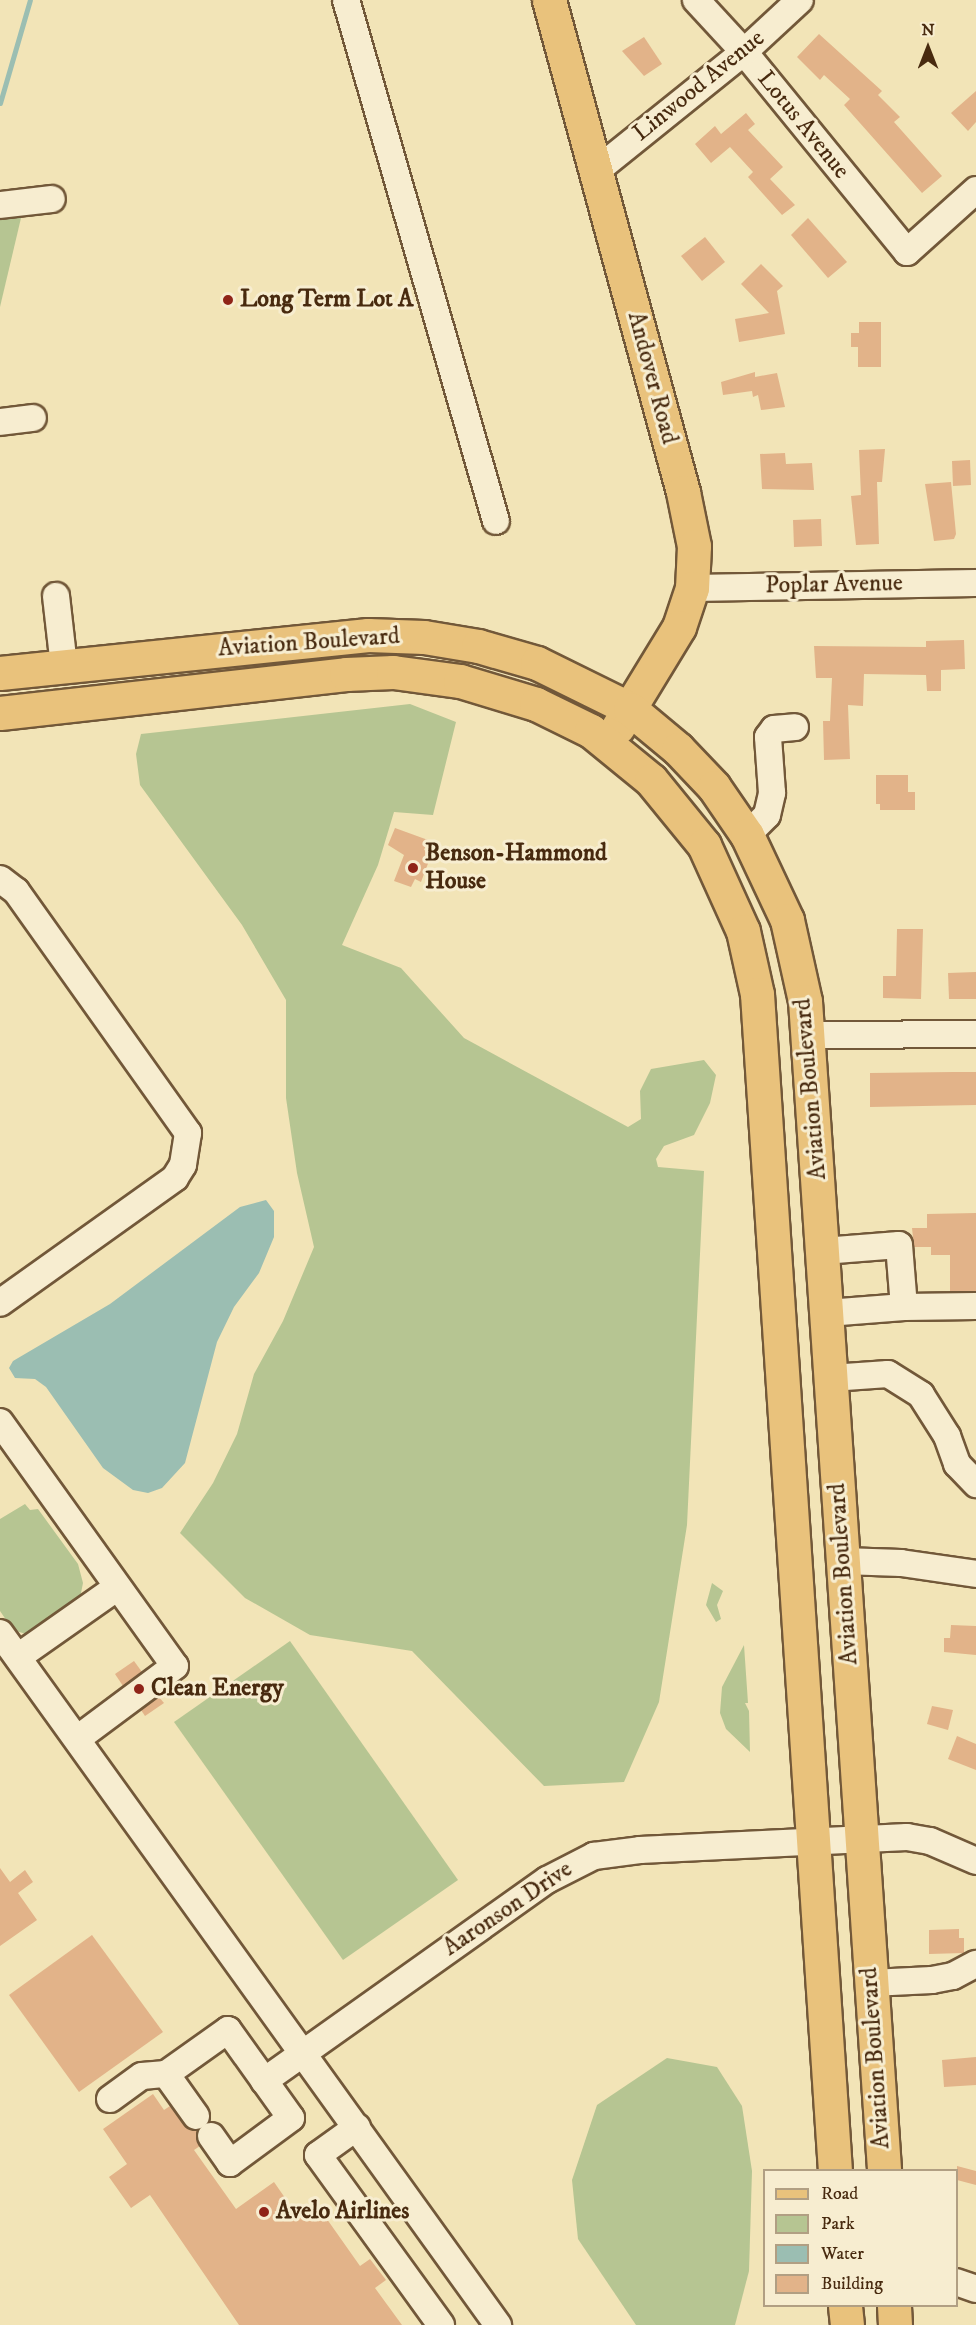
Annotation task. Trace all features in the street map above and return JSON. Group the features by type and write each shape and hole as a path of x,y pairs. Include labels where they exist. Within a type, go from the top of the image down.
{"main road":[{"name":"Andover Road","path":"549,0 687,511 694,546 693,588 672,641 608,742"},
{"name":"Aviation Boulevard","path":"0,673 337,637 424,637 478,646 537,663 630,710 708,781 747,835 787,920 800,972 808,1035 884,2169"},
{"path":"35,709 64,666"},
{"name":"Aviation Boulevard","path":"0,712 345,674 393,672 460,681 509,694 567,717 608,742 651,780 704,845 732,901 752,963 761,1037 835,2169"},
{"path":"845,2307 847,2325"},
{"path":"894,2307 895,2325"}],"street":[{"name":"Lotus Avenue","path":"696,0 744,52 907,252 976,190"},
{"name":"Linwood Avenue","path":"596,171 744,52 800,0"},
{"path":"350,12 496,521"},
{"path":"0,205 52,199"},
{"path":"0,422 33,418"},
{"name":"Poplar Avenue","path":"693,588 976,583"},
{"path":"56,596 64,666"},
{"path":"747,835 767,815 772,793 768,737 774,729 795,726"},
{"path":"0,879 16,891 186,1126 188,1138 183,1165 175,1178 0,1303"},
{"path":"808,1035 976,1034"},
{"path":"823,1251 899,1245 904,1307"},
{"path":"827,1314 904,1307 976,1306"},
{"path":"831,1378 888,1374 921,1395 947,1436 957,1464 976,1484"},
{"path":"0,1422 116,1588 175,1666 77,1739"},
{"path":"843,1561 901,1563 976,1574"},
{"path":"18,1657 116,1588"},
{"path":"0,1633 304,2052 498,2325"},
{"name":"Aaronson Drive","path":"264,2081 576,1862 594,1856 640,1850 919,1838 976,1861"},
{"path":"871,1983 932,1980 953,1976 976,1964"},
{"path":"110,2099 142,2076 166,2074 228,2030 291,2118 230,2163 166,2074"},
{"path":"357,2127 318,2155 441,2325"},
{"path":"958,2282 976,2289"}],"green space":[{"path":"19,215 21,218 0,307 0,217"},
{"path":"410,704 456,722 433,815 394,812 378,865 342,945 401,968 464,1038 628,1127 641,1119 640,1091 651,1069 704,1060 716,1075 710,1103 694,1135 664,1146 656,1159 658,1167 704,1171 687,1525 659,1702 624,1782 544,1786 412,1651 310,1635 245,1598 180,1533 213,1483 237,1434 254,1374 283,1321 314,1247 297,1173 286,1098 286,1000 242,925 140,785 136,754 141,734"},
{"path":"25,1504 30,1510 38,1509 78,1564 83,1583 80,1598 29,1635 13,1630 0,1611 0,1519"},
{"path":"712,1583 723,1591 717,1605 721,1619 716,1622 706,1605"},
{"path":"290,1641 458,1880 343,1960 174,1722"},
{"path":"744,1645 748,1703 745,1703 749,1711 750,1752 726,1729 720,1713 722,1687"},
{"path":"667,2058 717,2067 742,2106 752,2171 749,2271 735,2325 636,2325 578,2239 572,2180 597,2105"}],"water":[{"path":"266,1200 274,1211 274,1237 259,1273 234,1307 217,1342 185,1463 162,1488 148,1493 133,1490 103,1468 46,1387 35,1379 15,1378 9,1368 13,1361 110,1304 240,1207"}],"building":[{"path":"819,34 882,91 878,95 900,117 894,122 942,176 922,193 844,105 850,99 824,75 820,80 797,57"},
{"path":"644,37 662,64 644,76 622,51"},
{"path":"976,91 976,122 968,131 951,113"},
{"path":"746,113 755,124 748,130 783,167 770,179 795,205 782,215 748,177 753,172 730,147 711,163 695,144 715,126 721,134"},
{"path":"808,218 847,262 828,278 791,235"},
{"path":"705,237 725,262 702,281 681,256"},
{"path":"761,264 783,286 777,291 785,334 739,342 735,319 769,313 741,284"},
{"path":"859,322 881,322 881,367 858,367 858,347 851,347 851,333 859,333"},
{"path":"755,372 755,377 777,373 785,407 761,410 758,395 753,397 752,391 723,395 721,382"},
{"path":"885,449 882,482 877,482 879,544 856,545 851,496 861,495 859,450"},
{"path":"785,453 786,464 812,463 814,490 762,489 760,454"},
{"path":"970,460 971,485 953,486 952,461"},
{"path":"951,482 956,534 954,539 934,541 925,484"},
{"path":"821,519 822,546 794,547 793,520"},
{"path":"964,640 965,669 941,670 941,691 927,691 926,675 864,674 863,706 848,705 850,759 824,760 823,721 830,721 832,678 816,678 814,646 926,647 926,641"},
{"path":"876,775 908,775 908,792 915,792 915,810 880,810 880,804 876,804"},
{"name":"Benson-Hammond House","path":"395,828 428,840 424,850 432,853 421,882 415,879 411,887 394,881 404,855 388,845"},
{"path":"897,929 923,929 921,999 883,998 883,976 896,976"},
{"path":"976,972 976,999 949,999 948,973"},
{"path":"976,1072 976,1105 870,1107 870,1073"},
{"path":"976,1213 976,1291 950,1291 950,1255 931,1255 931,1247 914,1247 912,1228 927,1228 927,1214"},
{"path":"951,1625 976,1626 976,1655 944,1652 944,1638 950,1638"},
{"path":"134,1661 142,1672 123,1686 115,1674"},
{"path":"159,1697 164,1703 145,1716 141,1710"},
{"path":"932,1706 953,1710 948,1730 927,1724"},
{"path":"957,1736 976,1744 976,1770 948,1759"},
{"path":"0,1868 10,1882 25,1870 33,1882 18,1893 37,1920 0,1946"},
{"path":"959,1929 959,1938 964,1938 964,1953 929,1954 929,1930"},
{"path":"92,1935 163,2032 79,2092 9,1995"},
{"path":"976,2057 976,2085 944,2087 942,2060"},
{"name":"Avelo Airlines","path":"153,2094 164,2110 170,2106 184,2125 197,2131 200,2146 194,2150 236,2209 274,2182 299,2218 317,2205 360,2266 370,2259 386,2280 375,2288 402,2325 239,2325 150,2195 131,2208 109,2177 127,2164 103,2129"},
{"path":"957,2166 976,2171 976,2185 958,2180"}],"waterway":[{"path":"0,103 30,0"}],"place":[{"name":"Long Term Lot A","path":"228,300"},
{"name":"Benson-Hammond House","path":"413,868"},
{"name":"Clean Energy","path":"139,1689"},
{"name":"Avelo Airlines","path":"264,2212"}]}
